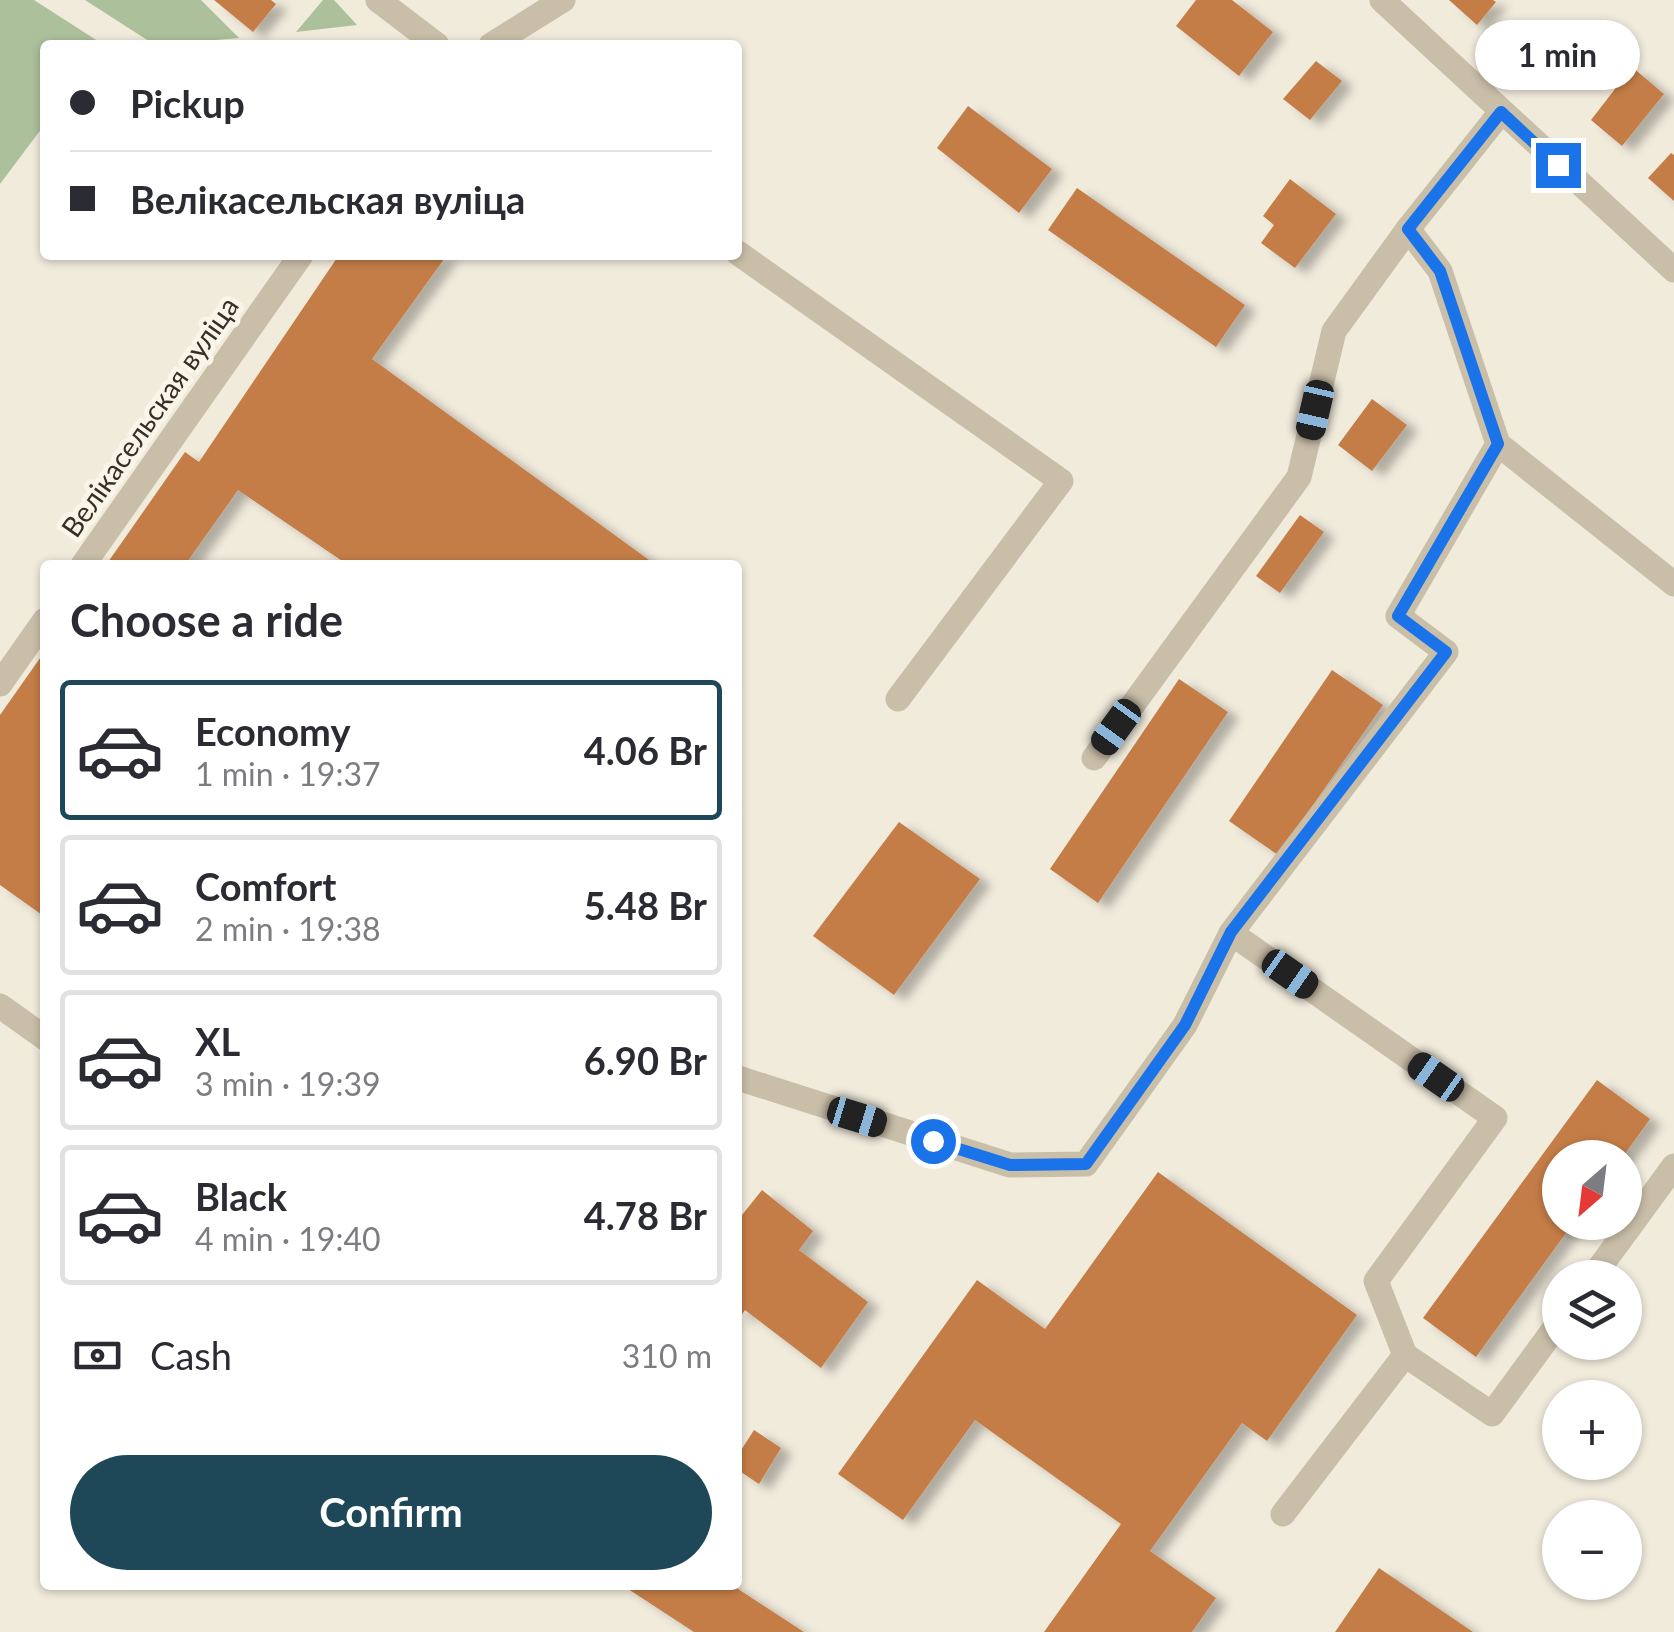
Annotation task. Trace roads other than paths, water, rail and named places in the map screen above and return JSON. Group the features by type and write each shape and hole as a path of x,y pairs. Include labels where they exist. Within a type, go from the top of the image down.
{"street":[{"path":"378,0 430,40"},
{"path":"499,40 563,0"},
{"path":"1382,0 1674,270"},
{"path":"1094,758 1299,477 1334,331 1408,229 1501,112"},
{"path":"1408,229 1440,271 1498,444 1674,584"},
{"path":"742,256 1060,481 898,698"},
{"name":"Велікасельская вуліца","path":"87,560 298,260"},
{"path":"742,1084 1010,1165 1086,1164 1185,1025 1231,932 1446,652 1398,616 1498,444"},
{"path":"0,684 40,627"},
{"path":"1231,932 1495,1118 1376,1282 1405,1355 1492,1414 1542,1346"},
{"path":"0,1006 40,1034"},
{"path":"1605,1260 1674,1166"},
{"path":"1282,1514 1405,1355"}]}
